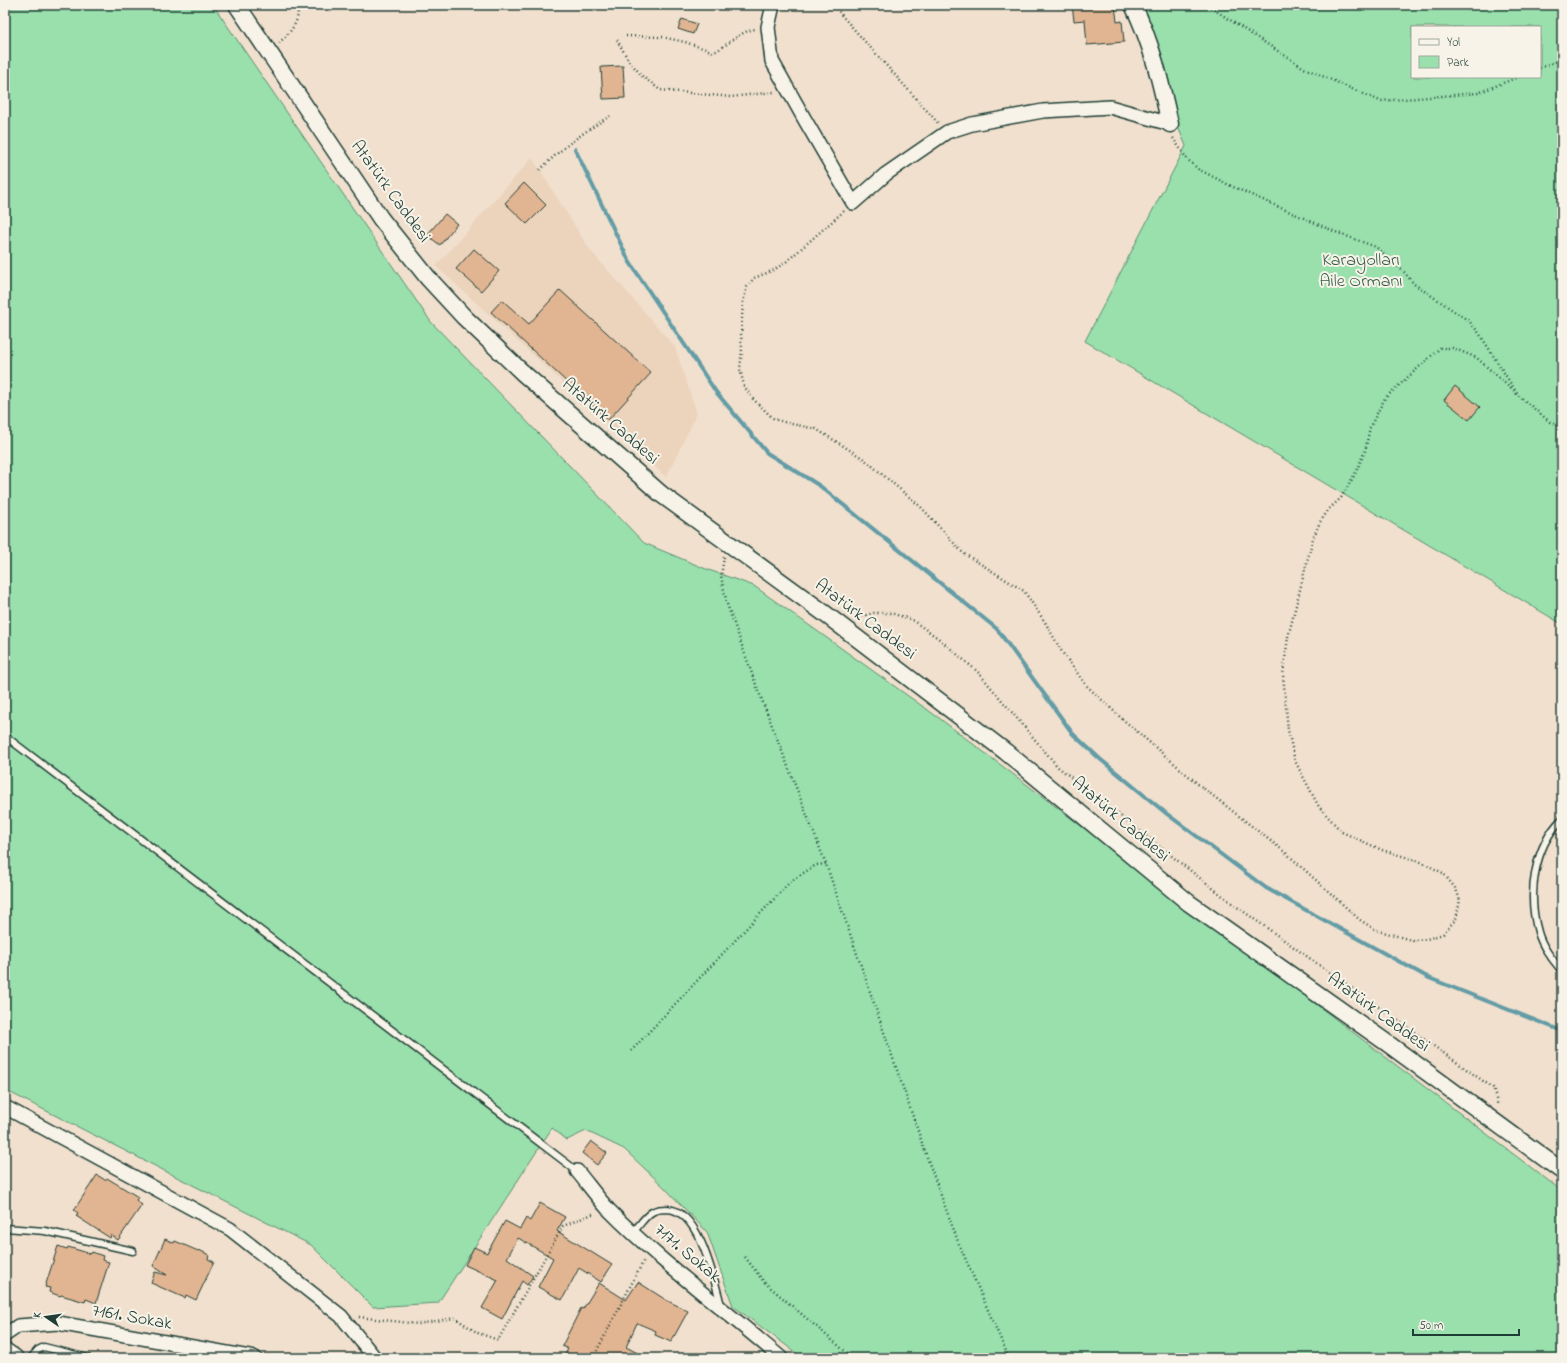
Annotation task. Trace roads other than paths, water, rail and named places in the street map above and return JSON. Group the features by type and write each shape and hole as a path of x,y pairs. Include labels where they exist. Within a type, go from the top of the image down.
{"street":[{"name":"Atatürk Caddesi","path":"238,5 381,219 428,278 464,318 523,373 661,494 824,613 1006,752 1189,903 1387,1043 1562,1171"},
{"path":"773,5 768,27 772,61 853,203 886,174 947,132 972,124 1043,111 1110,107 1170,124 1156,63 1141,20 1133,5"},
{"path":"5,1107 40,1128 230,1229 341,1316 375,1358"},
{"name":"7171. Sokak","path":"577,1171 607,1208 650,1249 780,1358"},
{"name":"7161. Sokak","path":"5,1335 18,1326 58,1323 255,1358"},
{"path":"5,1351 15,1358"}],"lane":[{"path":"5,736 577,1171"},
{"path":"1562,819 1545,842 1537,863 1533,888 1534,913 1538,933 1549,955 1562,971"},
{"path":"633,1232 651,1212 660,1208 673,1209 686,1218 696,1231 712,1270 721,1307"},
{"path":"5,1228 45,1231 133,1251"},
{"path":"31,1358 38,1350 44,1347 88,1358"}],"waterway":[{"path":"575,149 629,261 716,392 767,453 820,486 997,629 1073,734 1100,759 1167,814 1266,888 1429,978 1562,1031"}],"park label":[{"name":"Karayolları Aile Ormanı","path":"1361,271"}]}
